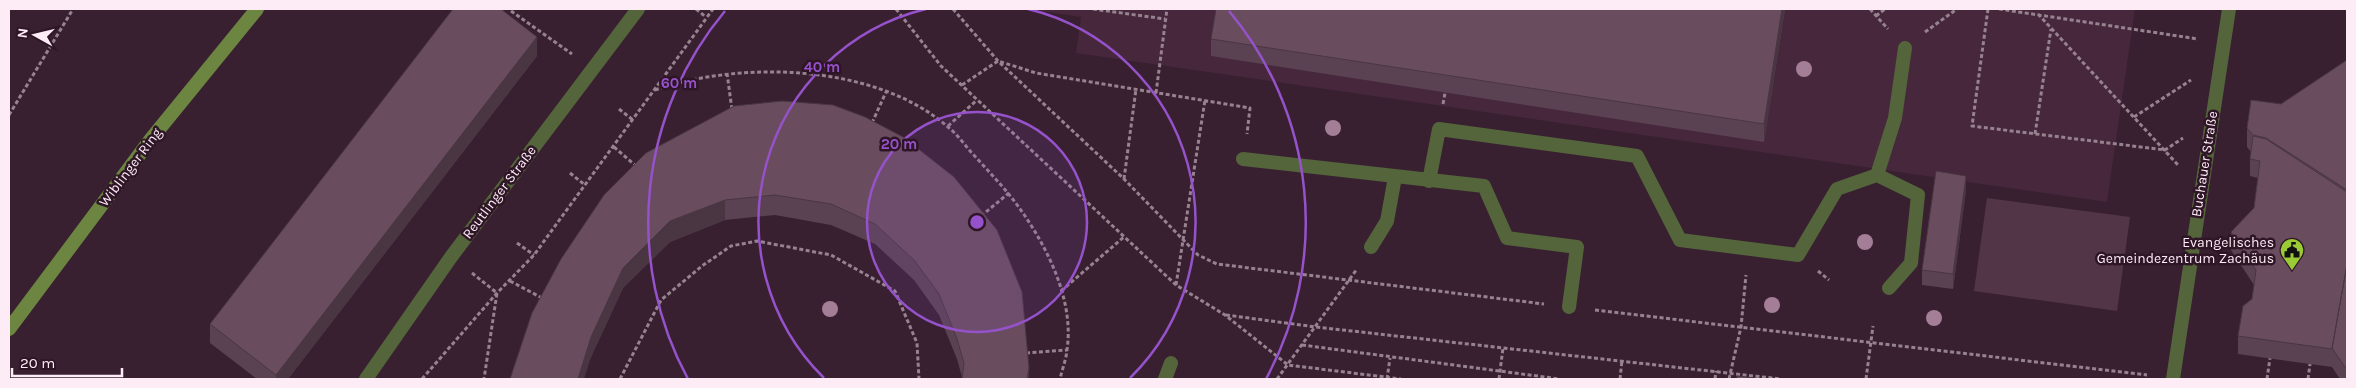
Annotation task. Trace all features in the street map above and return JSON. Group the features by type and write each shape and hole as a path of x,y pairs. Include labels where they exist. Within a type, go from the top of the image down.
{"main road":[{"name":"Wiblinger Ring","path":"9,329 151,138 257,9"}],"street":[{"name":"Reutlinger Straße","path":"366,379 451,257 638,9"},
{"name":"Buchauer Straße","path":"2173,379 2200,188 2229,9"},
{"path":"1877,175 1895,118 1905,48"},
{"path":"1429,181 1439,129 1637,156 1680,240 1798,255 1837,189 1877,175 1918,195 1911,263 1889,288"},
{"path":"1243,159 1484,186 1507,238 1577,247 1569,307"},
{"path":"1371,247 1387,222 1395,177"},
{"path":"1165,379 1172,363"}],"path":[{"path":"9,114 73,9"},
{"path":"696,9 706,17"},
{"path":"422,379 497,293 534,255 713,9"},
{"path":"896,9 941,66 1176,285 1225,315 1288,365 1401,379"},
{"path":"953,9 998,61 1124,179 1198,255 1217,264 2173,379"},
{"path":"1093,9 1165,19"},
{"path":"1156,92 1167,9"},
{"path":"1876,16 1885,9"},
{"path":"1933,25 1957,9"},
{"path":"1988,9 1972,126 2165,150 2211,120"},
{"path":"2000,9 2223,43"},
{"path":"511,11 592,69"},
{"path":"2038,14 2200,188"},
{"path":"2035,134 2051,29"},
{"path":"962,85 998,61"},
{"path":"998,61 1036,73 1250,108 1243,159"},
{"path":"2134,117 2220,61"},
{"path":"655,90 683,80 727,73 771,72 817,75 854,82 886,92 916,106 948,126 1009,193 1052,261 1067,320 1067,350 1060,379"},
{"path":"727,73 733,118"},
{"path":"1124,179 1136,89"},
{"path":"868,130 886,92"},
{"path":"948,126 977,100"},
{"path":"1176,285 1205,100"},
{"path":"619,109 633,120"},
{"path":"614,147 639,168"},
{"path":"570,173 585,185"},
{"path":"974,222 1009,193"},
{"path":"1061,291 1125,236"},
{"path":"620,379 661,300 702,266 731,246 757,241 831,255 895,291 917,343 919,379"},
{"path":"518,243 534,255"},
{"path":"1729,379 1741,327 1749,249"},
{"path":"451,257 497,293"},
{"path":"510,281 549,302"},
{"path":"1277,379 1350,281"},
{"path":"484,379 497,293"},
{"path":"1225,315 1316,327 1781,379"},
{"path":"1866,379 1873,326"},
{"path":"1302,346 1560,379"},
{"path":"1499,379 1503,348"},
{"path":"1026,353 1067,350"},
{"path":"1387,378 1390,358"},
{"path":"2267,379 2270,358"},
{"path":"1620,379 1622,360"},
{"path":"2308,379 2310,364"},
{"path":"1715,379 1716,371"}],"shaded area":[{"path":"1026,9 2135,9 2107,202 1076,53 1081,17"},
{"path":"1987,198 2130,217 2117,311 1974,291"}],"building":[{"path":"453,9 501,9 537,37 276,375 210,324"},
{"path":"1216,9 1782,9 1764,124 1211,39"},
{"path":"2347,60 2347,190 2266,138 2253,135 2247,128 2251,100 2281,104"},
{"path":"782,101 833,105 865,117 903,137 954,177 997,230 1022,292 1029,368 1027,379 962,379 964,363 957,339 939,294 914,260 875,224 831,204 775,195 725,200 670,221 623,268 591,337 578,379 510,379 532,313 561,259 604,195 646,153 734,106"},
{"path":"2253,136 2266,139 2347,192 2347,264 2332,349 2238,336 2243,306 2252,299 2256,270 2231,232 2254,208 2260,161 2250,159"},
{"path":"1936,171 1966,176 1953,274 1922,270"},
{"path":"2347,265 2347,370 2332,348"},
{"path":"1737,376 1761,379 1737,379"}],"place":[{"name":"Evangelisches Gemeindezentrum Zachäus","path":"2292,271"}]}
